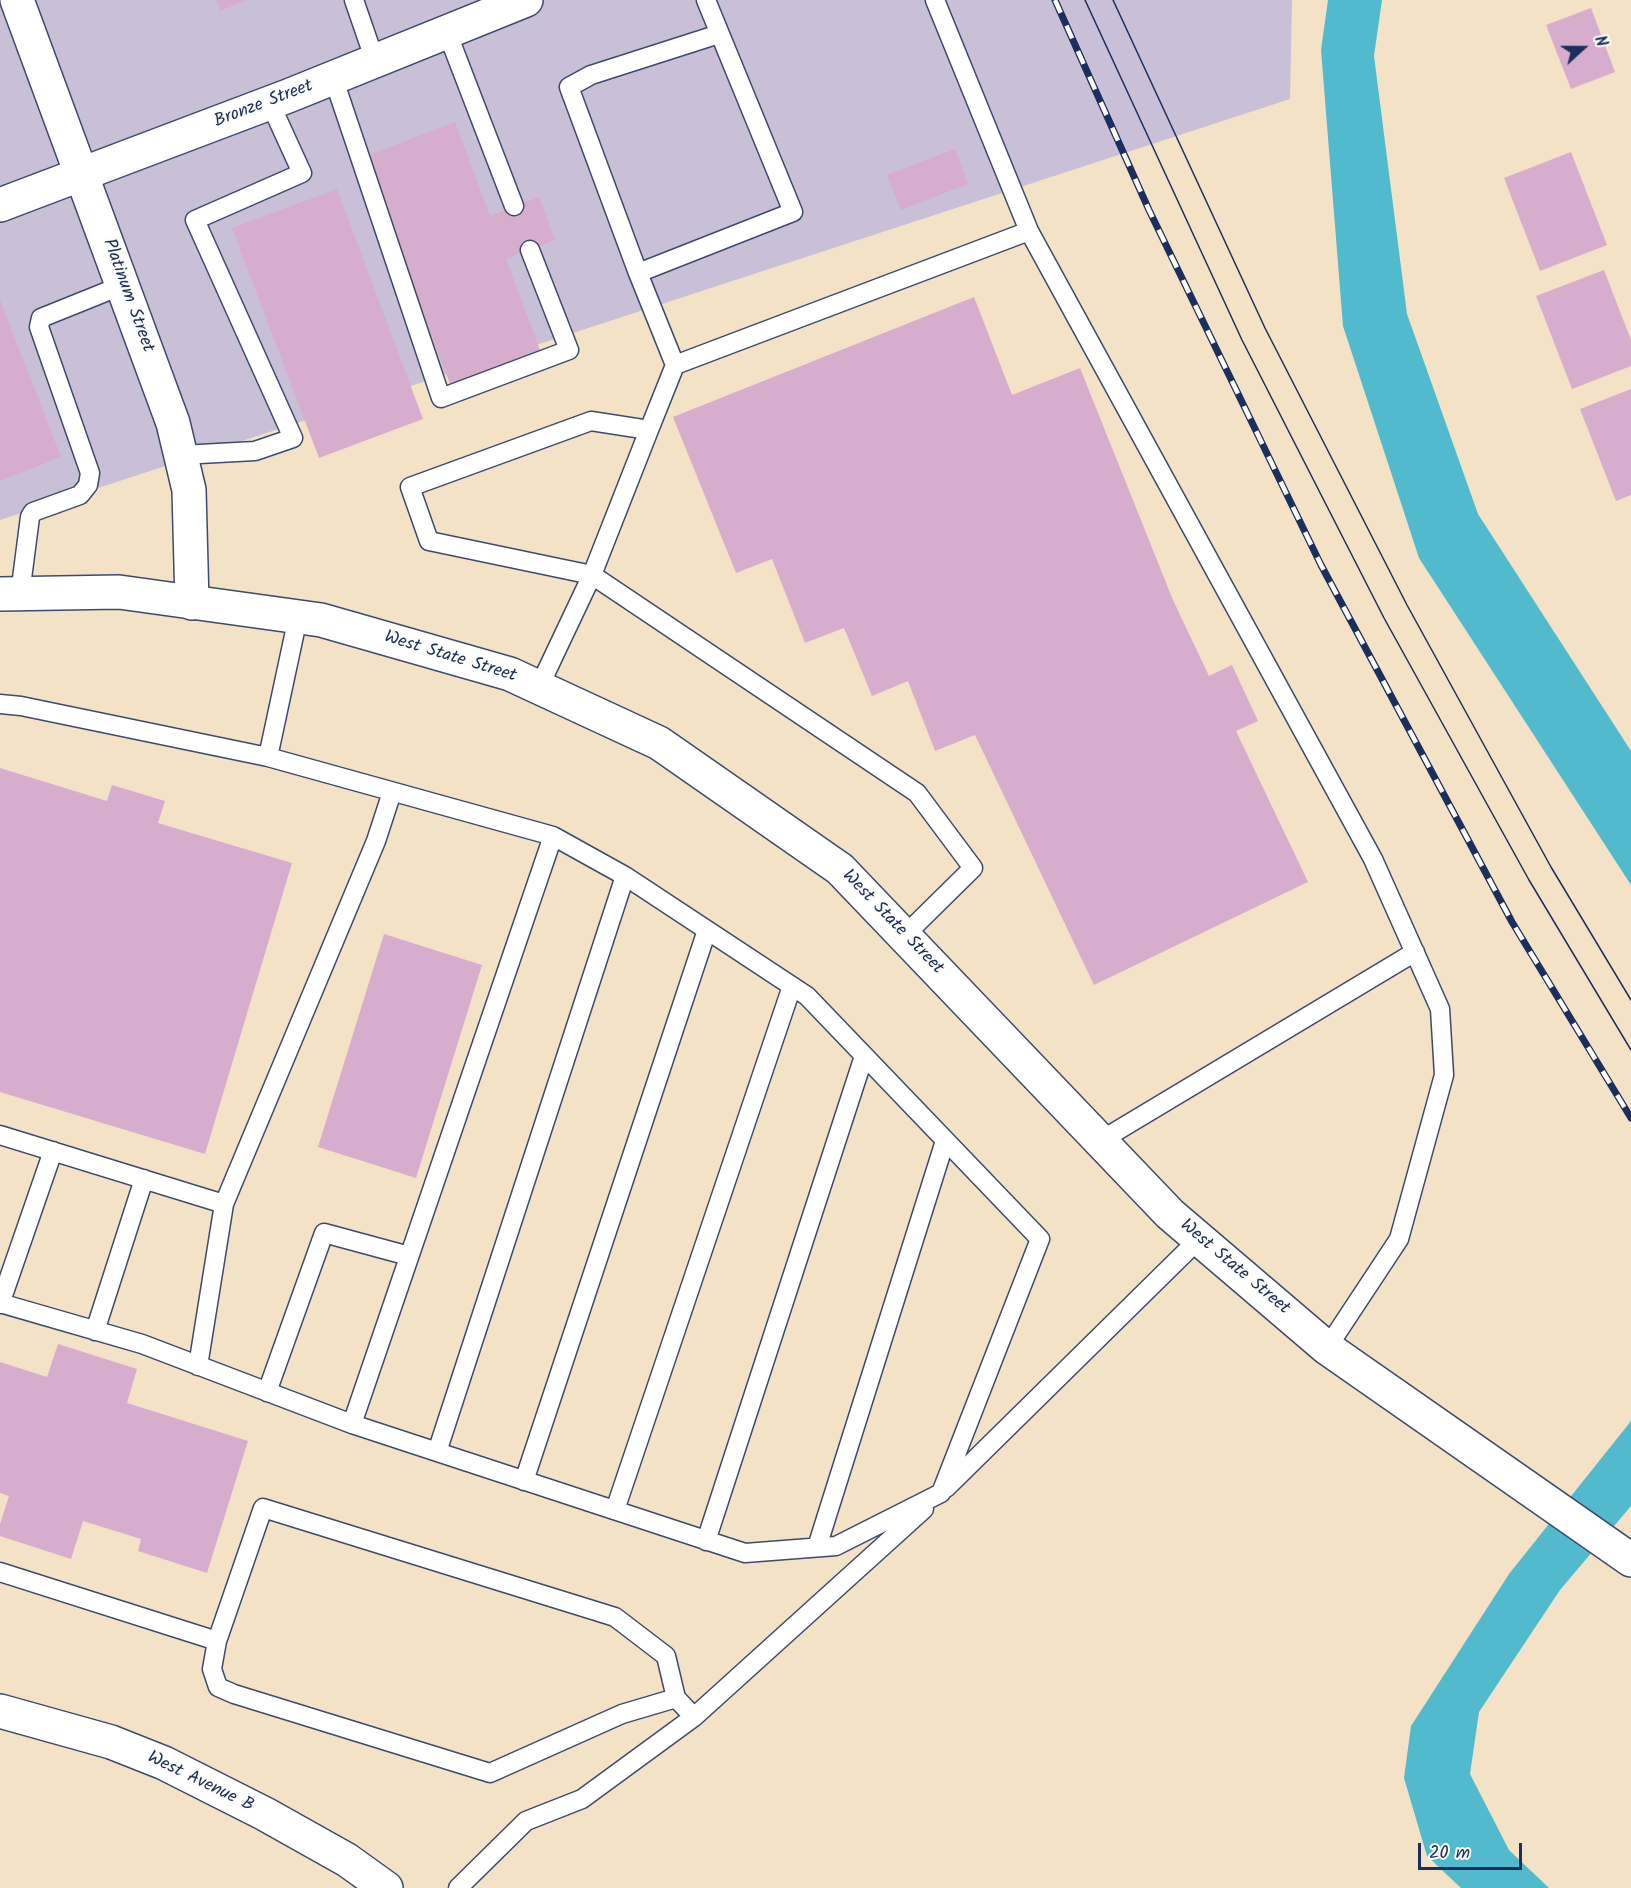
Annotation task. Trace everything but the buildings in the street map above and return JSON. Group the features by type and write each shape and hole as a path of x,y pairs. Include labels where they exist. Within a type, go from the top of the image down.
{"street":[{"name":"Platinum Street","path":"17,0 173,423 189,490 192,603"},
{"name":"Bronze Street","path":"0,205 270,103 525,0"},
{"name":"West State Street","path":"10,594 119,592 321,620 510,674 659,743 840,869 1170,1214 1327,1348 1631,1560"},
{"name":"West Avenue B","path":"0,1711 111,1742 164,1763 265,1814 347,1860 386,1888"}],"lane":[{"path":"354,0 375,61"},
{"path":"638,273 793,212 706,0"},
{"path":"935,0 1029,231 1373,859 1440,1009 1444,1075 1400,1239 1327,1348"},
{"path":"447,32 514,206"},
{"path":"539,687 592,575 675,365 569,87 591,75 719,33"},
{"path":"333,77 441,398 569,350 530,250"},
{"path":"181,456 255,452 293,438 195,220 302,173 270,103"},
{"path":"675,365 1029,231"},
{"path":"10,594 33,512 80,495 88,485 90,473 39,327 41,318 123,285"},
{"path":"649,430 591,421 410,487 429,541 592,575 917,793 973,868 904,936"},
{"path":"268,757 298,617"},
{"path":"0,704 21,706 268,757 553,836 625,876 807,996 1040,1239 941,1493 836,1546 745,1553 352,1424 142,1344 0,1304 53,1151"},
{"path":"198,1366 224,1204 376,841 392,792"},
{"path":"352,1424 553,836"},
{"path":"437,1452 625,876"},
{"path":"525,1481 707,930"},
{"path":"1100,1141 1415,952"},
{"path":"615,1510 792,986"},
{"path":"706,1541 864,1056"},
{"path":"0,1136 224,1204"},
{"path":"817,1547 945,1141"},
{"path":"95,1331 144,1179"},
{"path":"267,1392 324,1233 409,1256"},
{"path":"458,1888 526,1821 582,1799 693,1717 941,1493 1199,1239"},
{"path":"676,1698 622,1714 490,1773 234,1695 218,1687 212,1669 217,1641 262,1508 615,1617 666,1656 676,1698 693,1717"},
{"path":"0,1572 217,1641"}],"shaded area":[{"path":"0,0 1292,0 1290,99 0,520"}],"water":[{"path":"1328,0 1382,0 1374,56 1407,314 1478,514 1631,751 1631,885 1419,558 1343,326 1321,50"},
{"path":"1631,1421 1631,1506 1560,1590 1479,1712 1470,1774 1509,1850 1549,1888 1461,1888 1427,1856 1404,1778 1411,1726 1509,1574"}],"tram line":[{"path":"1085,0 1242,340 1384,618 1529,880 1631,1050"},
{"path":"1113,0 1265,328 1407,605 1551,867 1631,1000"}],"railway":[{"path":"1055,0 1149,210 1321,565 1512,922 1631,1118"}]}
